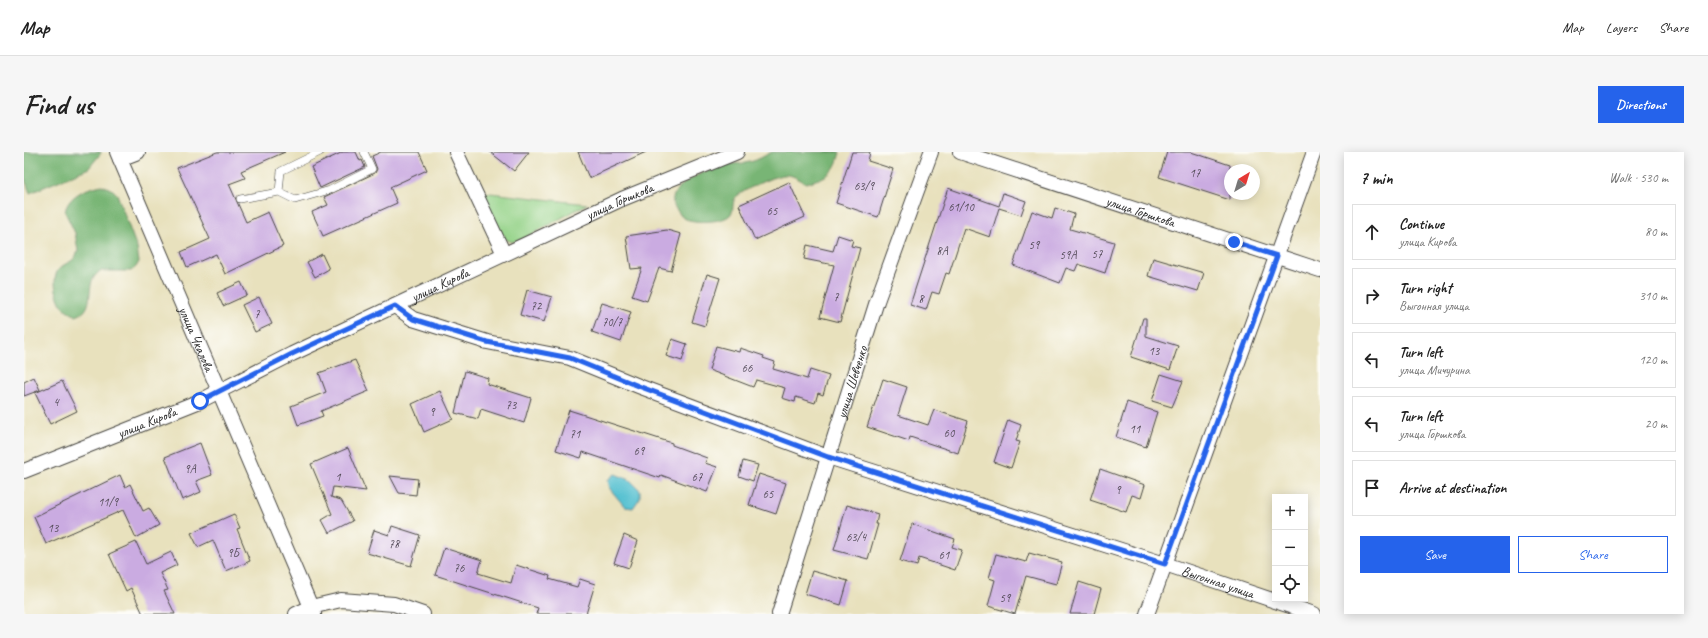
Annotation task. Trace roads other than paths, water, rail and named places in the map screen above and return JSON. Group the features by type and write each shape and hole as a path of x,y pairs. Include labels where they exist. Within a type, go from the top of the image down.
{"street":[{"path":"119,156 138,152"},
{"path":"456,152 504,254"},
{"name":"улица Горшкова","path":"504,254 622,199 737,152"},
{"name":"улица Шевченко","path":"779,614 877,302 931,152"},
{"name":"улица Горшкова","path":"960,152 1320,270"},
{"path":"1147,614 1314,152"},
{"name":"улица Чкалова","path":"119,156 313,610"},
{"name":"улица Кирова","path":"24,471 219,392 292,354 504,254"},
{"name":"Выгонная улица","path":"395,306 413,319 487,342 570,358 641,387 828,457 1165,564 1314,614"},
{"path":"296,614 313,610 341,600 394,604 423,614"}],"lane":[{"path":"279,192 281,171 320,152"},
{"path":"240,199 279,192 295,200 330,190 372,169 364,152"}],"water":[{"path":"615,474 630,480 640,490 640,498 633,508 625,507 610,489 608,480"}]}
